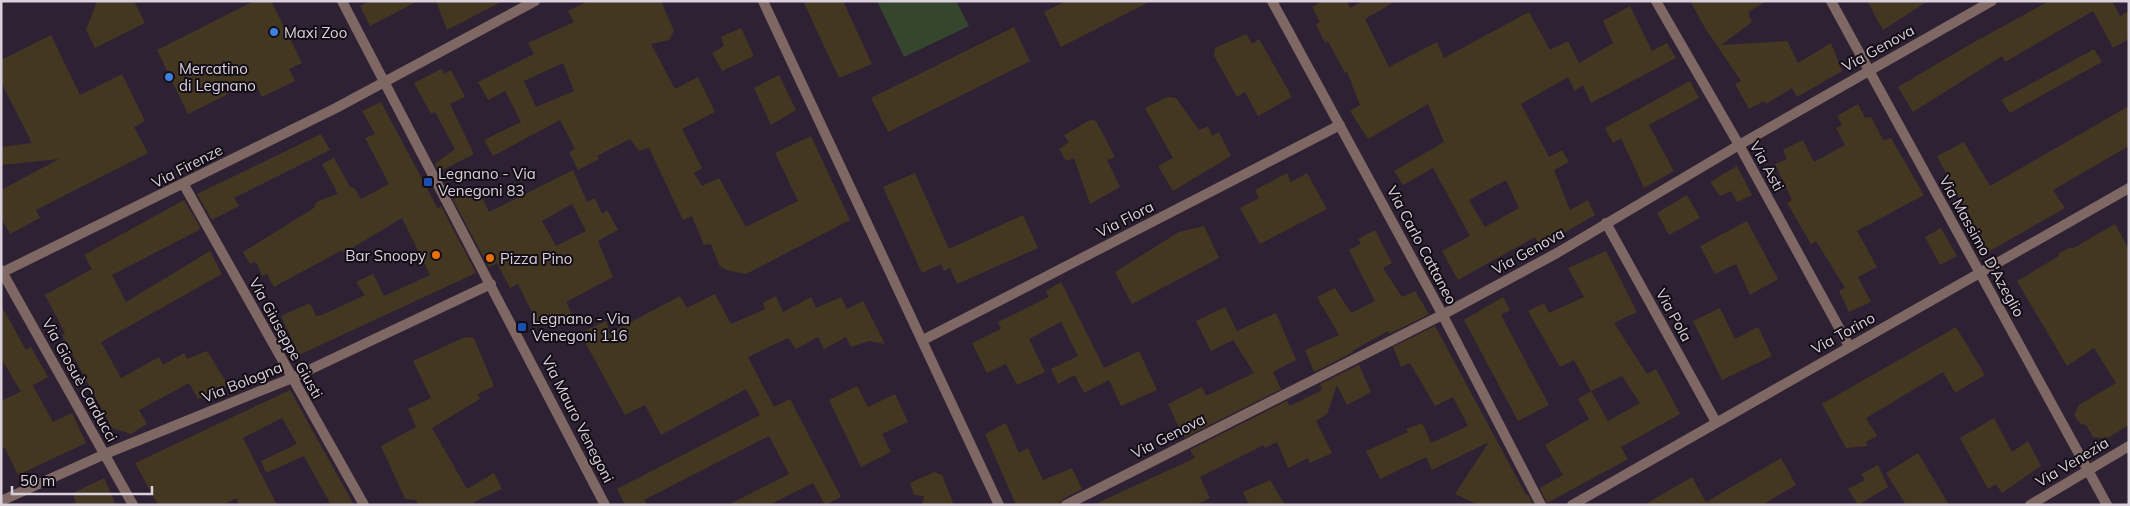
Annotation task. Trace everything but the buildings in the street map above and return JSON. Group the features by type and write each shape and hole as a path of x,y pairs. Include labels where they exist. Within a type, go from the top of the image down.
{"street":[{"name":"Via Mauro Venegoni","path":"342,1 605,505"},
{"name":"Via Firenze","path":"2,272 184,184 385,82 535,1"},
{"path":"763,1 1000,505"},
{"name":"Via Carlo Cattaneo","path":"1272,1 1442,315 1541,505"},
{"name":"Via Asti","path":"1656,1 1739,145 1848,346"},
{"name":"Via Massimo D'Azeglio","path":"1830,1 2107,505"},
{"name":"Via Genova","path":"1066,505 1442,315 1557,253 1739,145 1992,1"},
{"name":"Via Flora","path":"923,340 1340,125"},
{"name":"Via Giuseppe Giusti","path":"184,184 364,505"},
{"name":"Via Torino","path":"1572,505 1848,346 1980,274 2129,188"},
{"name":"Via Pola","path":"1606,223 1716,422"},
{"name":"Via Giosuè Carducci","path":"2,272 133,505"},
{"name":"Via Bologna","path":"1,501 105,454 292,378 491,284"},
{"name":"Via Venezia","path":"2030,505 2129,446"}],"green space":[{"path":"877,1 956,1 969,26 904,57"}],"place":[{"name":"Maxi Zoo","path":"274,32"},
{"name":"Mercatino di Legnano","path":"169,77"},
{"name":"Legnano - Via Venegoni 83","path":"428,182"},
{"name":"Bar Snoopy","path":"436,255"},
{"name":"Pizza Pino","path":"490,258"},
{"name":"Legnano - Via Venegoni 116","path":"522,327"}]}
